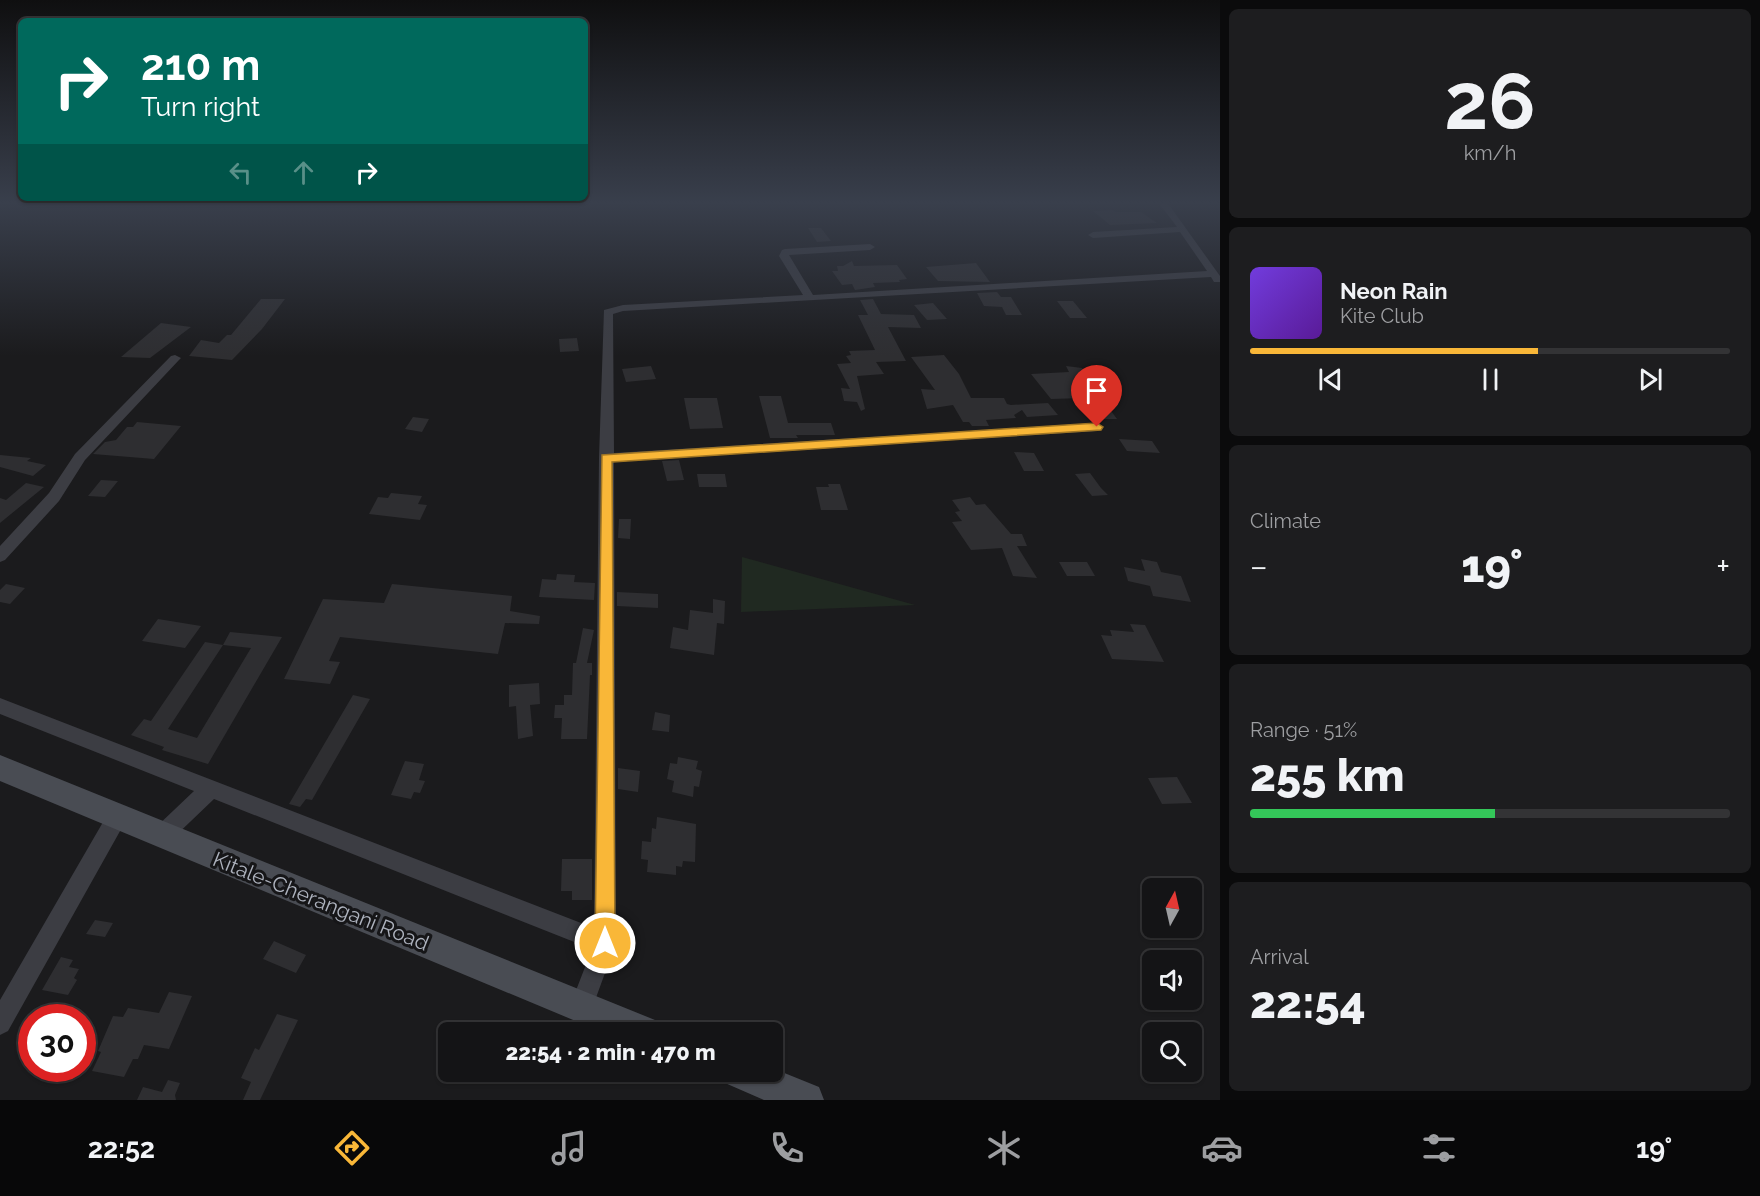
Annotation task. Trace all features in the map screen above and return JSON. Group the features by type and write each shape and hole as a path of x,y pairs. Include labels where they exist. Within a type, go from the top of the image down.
{"main road":[{"name":"Kitale-Cherangani Road","path":"0,768 161,836 620,1022"},
{"path":"763,1082 806,1100"}],"street":[{"path":"785,253 784,256 810,298"},
{"path":"1200,253 1217,279"},
{"path":"582,1006 605,943 608,312 623,308 1217,279"},
{"path":"0,556 54,497 81,458 175,358"},
{"path":"606,458 1097,427"},
{"path":"0,706 605,943"},
{"path":"161,836 211,788"},
{"path":"0,1023 117,817"}],"shaded area":[{"path":"742,557 915,605 741,612"}],"building":[{"path":"852,261 854,266 897,265 907,279 899,280 900,282 873,283 875,287 855,290 852,284 842,285 832,271 838,271 837,266 843,266"},
{"path":"976,263 990,282 938,281 926,267"},
{"path":"997,292 1001,297 1011,297 1022,315 1006,315 1002,307 984,306 977,293"},
{"path":"261,299 285,299 262,329 232,360 189,356 201,340 219,343 227,335 231,335"},
{"path":"873,299 881,314 914,315 921,328 888,327 906,361 876,362 884,374 857,376 865,409 861,411 857,402 844,401 841,388 850,389 837,364 851,363 846,356 851,355 849,351 875,350 858,315 868,315 860,300"},
{"path":"1057,301 1073,301 1087,318 1070,318"},
{"path":"933,303 947,319 927,320 914,305"},
{"path":"161,323 191,327 150,358 121,357"},
{"path":"577,338 579,351 560,352 559,339"},
{"path":"944,355 959,374 971,398 1004,398 1007,404 1011,405 1048,403 1058,415 1027,417 1022,410 1014,415 1016,418 986,420 989,426 972,426 969,422 963,422 953,405 927,409 921,389 935,390 911,357"},
{"path":"651,366 656,379 626,382 622,369"},
{"path":"1066,366 1082,368 1094,393 1103,400 1117,419 1098,419 1083,398 1051,399 1031,374 1069,372"},
{"path":"759,396 781,396 788,423 831,423 835,435 770,438"},
{"path":"684,398 717,398 723,428 690,429"},
{"path":"413,417 429,419 422,432 405,429"},
{"path":"137,422 181,426 154,459 93,454 105,442 116,440 127,427 133,427"},
{"path":"1119,439 1152,441 1160,453 1127,451"},
{"path":"1014,452 1034,453 1044,471 1024,471"},
{"path":"0,455 31,458 27,461 46,465 33,476 0,467"},
{"path":"679,460 684,480 667,481 662,461"},
{"path":"1090,473 1108,495 1092,496 1075,474"},
{"path":"697,474 725,474 727,487 699,487"},
{"path":"101,480 118,481 105,497 88,496"},
{"path":"26,483 44,487 0,523 0,498 6,500"},
{"path":"828,484 840,484 848,510 821,510 816,487 829,487"},
{"path":"391,493 422,496 418,504 427,505 420,520 369,514 378,497 388,498"},
{"path":"970,497 976,505 985,504 1011,534 1022,534 1027,546 1017,546 1037,578 1013,576 1002,548 971,550 952,522 962,521 955,512 960,511 952,500"},
{"path":"619,519 631,519 630,539 618,538"},
{"path":"1141,559 1157,562 1161,572 1181,576 1191,602 1153,596 1150,586 1128,581 1124,567 1145,571"},
{"path":"1059,562 1087,562 1095,576 1067,576"},
{"path":"557,574 575,575 574,582 595,583 594,600 539,597 542,579 556,580"},
{"path":"6,584 25,588 10,604 0,602 0,590"},
{"path":"392,584 512,596 510,611 540,616 539,624 505,623 498,654 340,637 329,661 340,662 330,684 284,679 323,599 384,603"},
{"path":"617,592 658,594 658,608 617,606"},
{"path":"713,599 725,601 724,624 717,623 714,655 670,648 673,627 688,630 690,610 713,613"},
{"path":"158,619 201,626 185,648 142,641"},
{"path":"1130,624 1145,625 1164,662 1112,659 1101,635 1112,636 1110,630 1134,632"},
{"path":"583,628 594,630 587,663 592,663 592,675 590,675 587,739 561,739 562,718 554,718 555,705 564,705 564,695 572,695 573,663 576,663"},
{"path":"230,632 282,637 208,764 162,750 164,747 131,735 144,719 151,721 205,642 223,645","holes":["223,645 251,648 197,738 168,729"]},
{"path":"539,683 540,704 530,705 533,736 518,739 516,706 509,707 509,685"},
{"path":"353,695 370,699 312,800 306,799 300,807 289,804"},
{"path":"655,712 670,715 669,732 652,730"},
{"path":"678,757 698,761 696,769 702,771 699,787 694,786 693,797 672,792 674,781 667,779 670,763 677,764"},
{"path":"405,761 424,764 419,780 425,781 420,793 414,792 411,799 391,795"},
{"path":"618,768 640,771 638,792 618,789"},
{"path":"1177,777 1192,803 1162,804 1148,778"},
{"path":"657,817 696,824 695,862 683,861 682,867 676,866 676,875 647,872 648,860 641,859 642,841 651,842 652,828 656,829"},
{"path":"562,859 592,859 592,900 572,900 572,891 561,891"},
{"path":"95,920 113,923 105,937 86,934"},
{"path":"274,941 306,955 296,973 263,959"},
{"path":"61,957 73,960 69,967 79,969 74,978 77,980 68,995 42,990"},
{"path":"169,992 192,996 169,1049 144,1045 138,1059 133,1059 124,1077 96,1072 96,1063 101,1052 98,1051 113,1016 123,1017 128,1008 159,1013"},
{"path":"277,1014 298,1020 260,1100 243,1100 251,1082 241,1078 255,1048 259,1050"},
{"path":"168,1080 180,1083 175,1095 176,1100 137,1100 143,1087 162,1092"}],"route":[{"path":"605,943 606,458 1097,427"}]}
